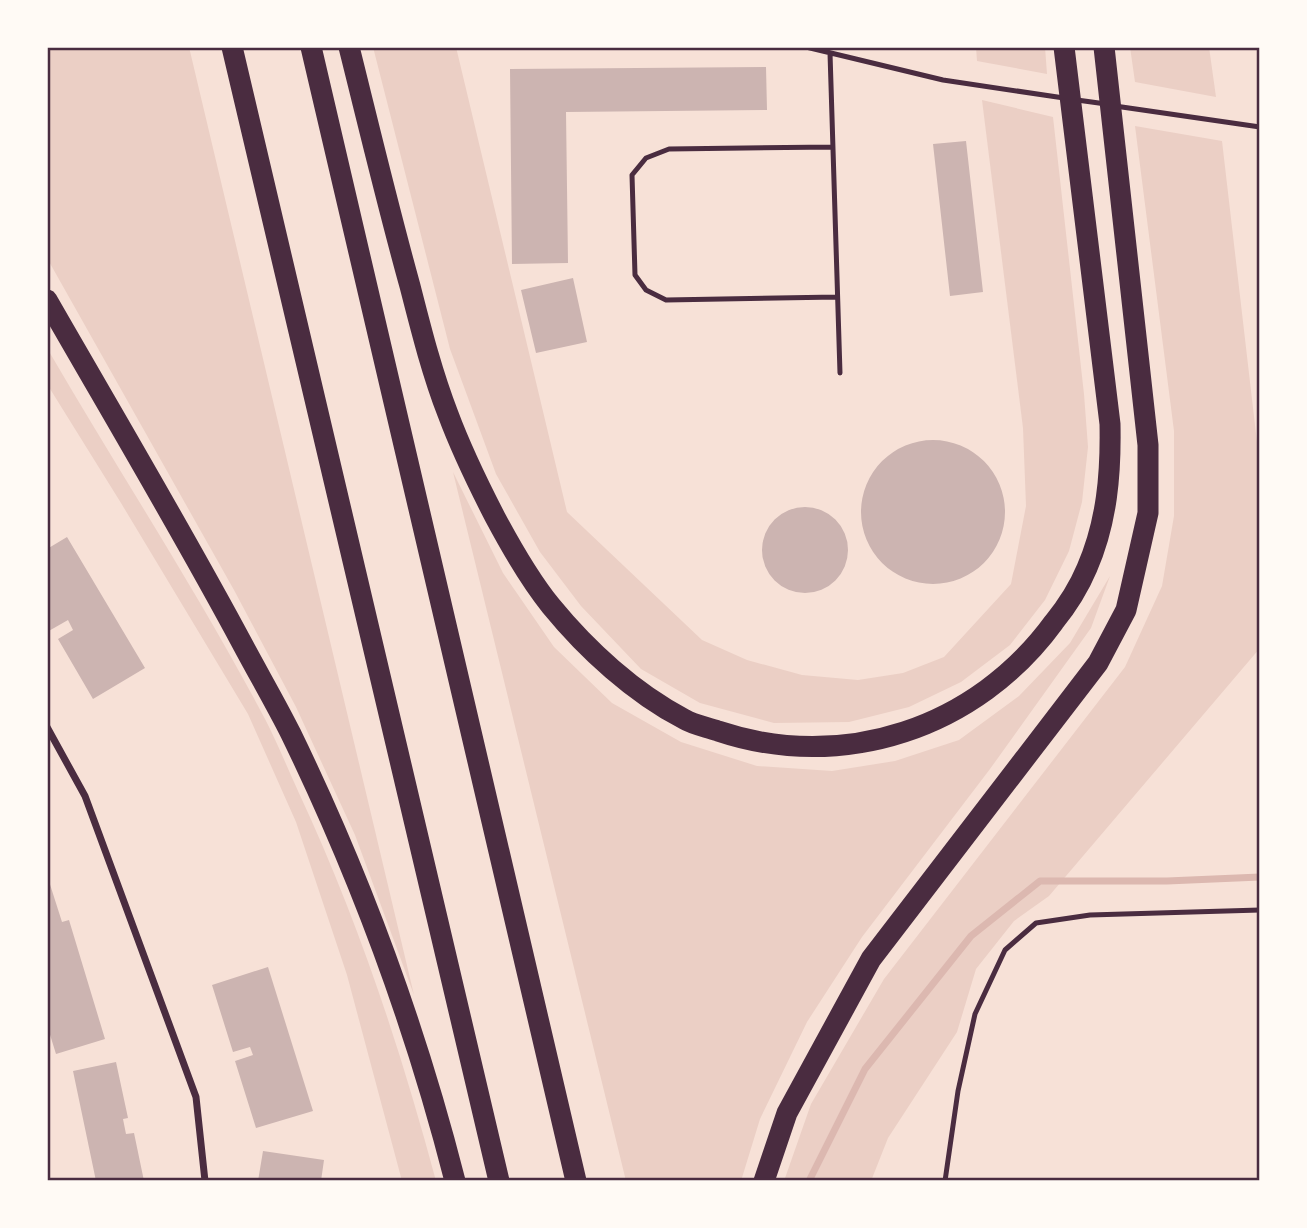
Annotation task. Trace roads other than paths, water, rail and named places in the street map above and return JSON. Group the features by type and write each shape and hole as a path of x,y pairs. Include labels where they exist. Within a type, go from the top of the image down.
{"highway":[{"path":"232,47 499,1181"},
{"path":"311,47 576,1181"},
{"path":"349,47 390,214 447,414 510,545 548,603 580,640 630,683 686,720 748,741 806,748 858,744 908,732 955,712 1003,679 1037,646 1067,605 1087,569 1105,513 1111,466 1110,424 1064,47"},
{"path":"764,1181 787,1113 872,959 1098,663 1126,610 1148,513 1148,445 1105,52"},
{"path":"47,300 210,583 290,732 327,813 384,954 455,1181"}],"street":[{"path":"47,727 85,796 196,1097 205,1181"}],"lane":[{"path":"806,47 943,80 1260,127"},
{"path":"830,53 840,373"},
{"path":"833,147 669,149 646,158 632,175 635,275 646,290 666,300 837,297"},
{"path":"944,1181 958,1091 975,1014 1005,950 1036,923 1076,917 1260,910"}],"waterway":[{"path":"809,1181 865,1069 971,936 1040,881 1167,881 1260,877"}]}
